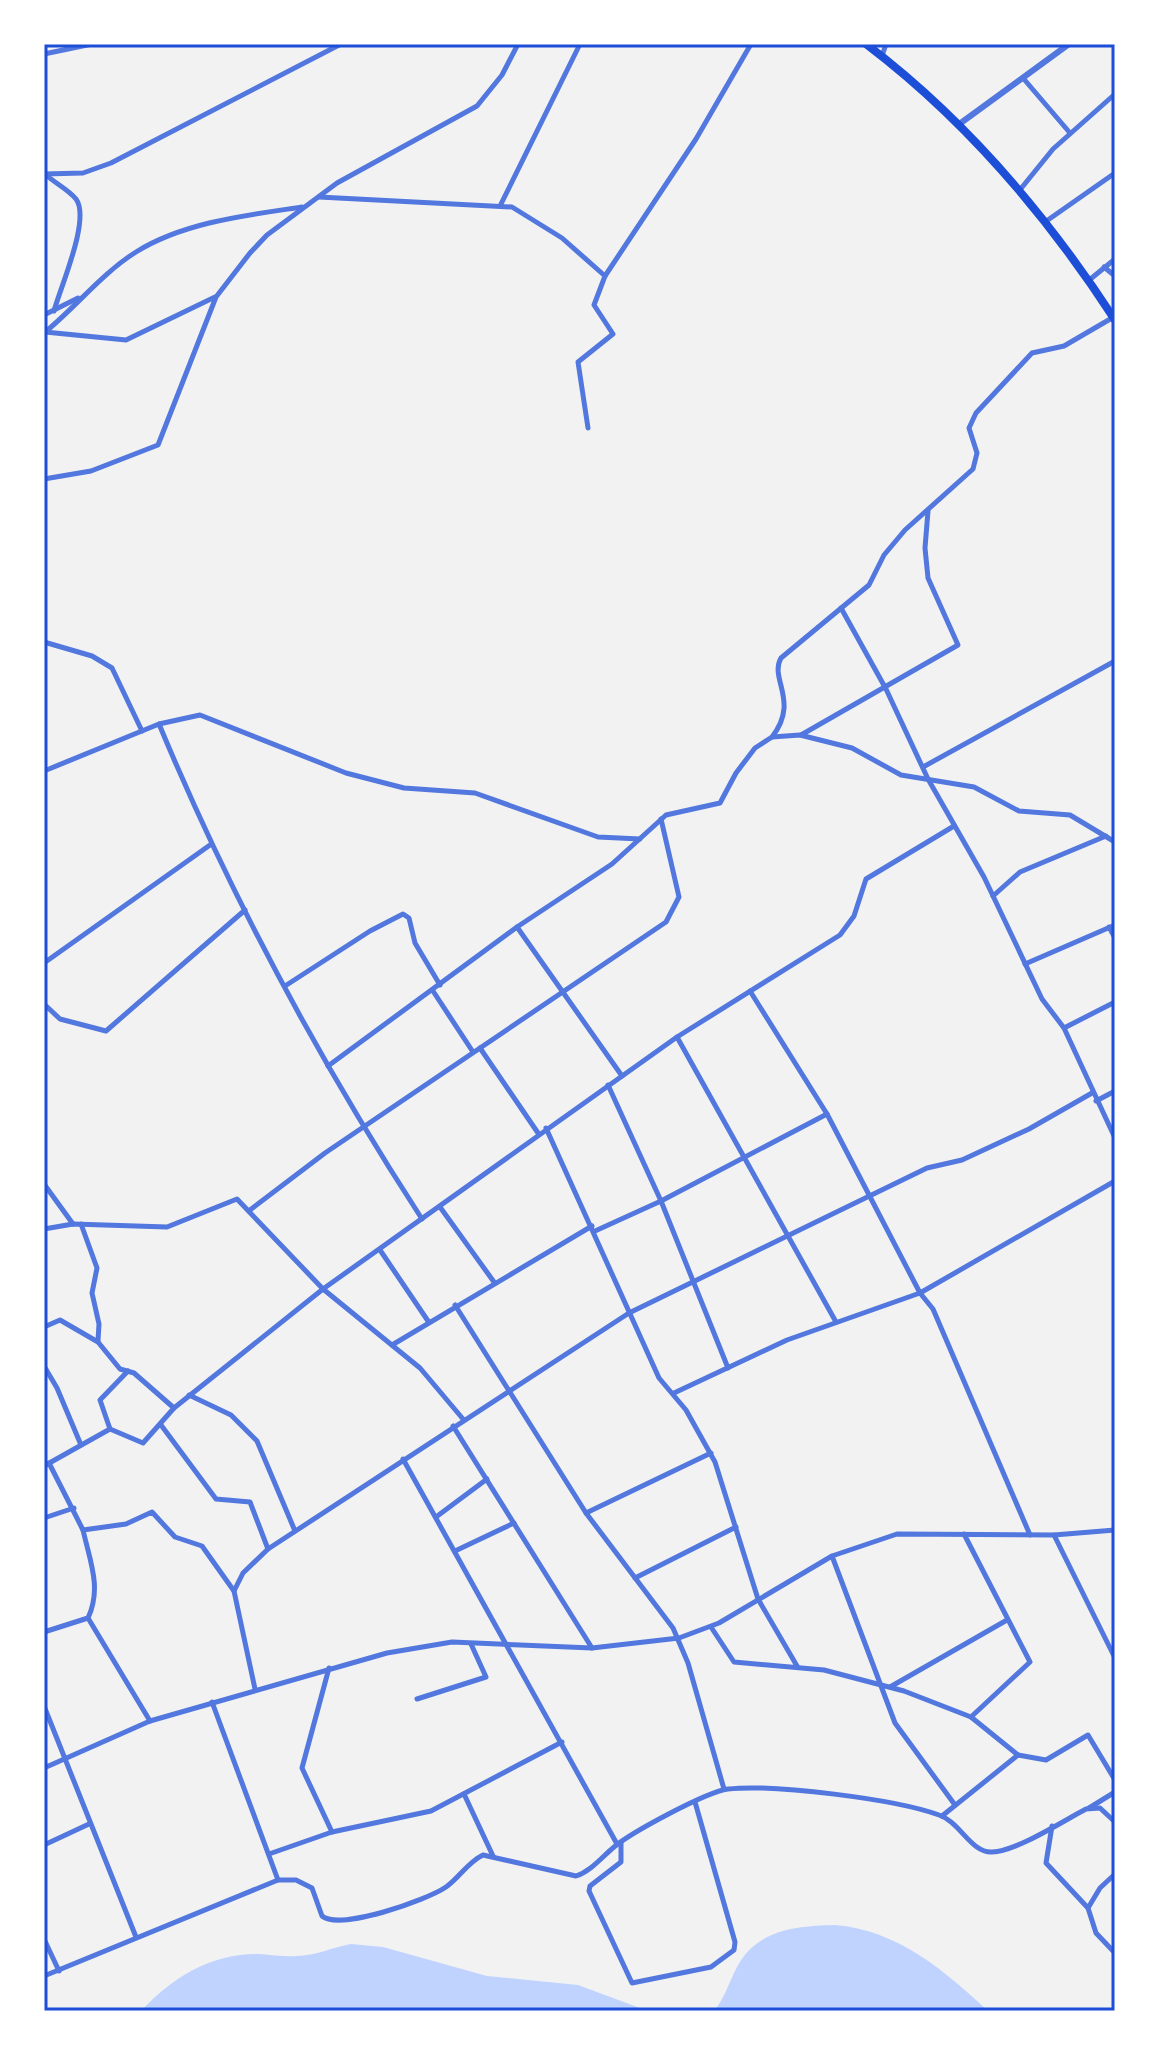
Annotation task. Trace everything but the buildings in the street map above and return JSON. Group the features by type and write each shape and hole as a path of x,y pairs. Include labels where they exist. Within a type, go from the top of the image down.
{"highway":[{"path":"866,44 958,125 1019,191 1045,222 1114,319"}],"street":[{"path":"44,54 92,44"},
{"path":"44,174 83,173 111,163 341,44"},
{"path":"44,479 91,471 158,445 216,297 267,235 361,168 477,106 497,83 518,44"},
{"path":"501,204 580,44"},
{"path":"588,428 578,362 613,334 594,305 605,276 696,139 751,44"},
{"path":"882,56 886,44"},
{"path":"958,125 1069,44"},
{"path":"1023,78 1070,133"},
{"path":"1019,191 1070,133 1115,94"},
{"path":"1045,222 1115,173"},
{"path":"44,174 75,198 80,209 77,239 54,311"},
{"path":"318,197 501,204 539,221 605,276"},
{"path":"45,333 86,293 135,253 158,240 237,217 303,207"},
{"path":"1088,281 1115,259"},
{"path":"1104,267 1115,276"},
{"path":"44,315 86,293"},
{"path":"45,333 126,340 216,297"},
{"path":"328,1066 517,927 612,864 661,818 720,803 736,773 755,748 772,737 780,727 786,705 778,663 869,585 884,555 973,469 977,453 969,428 971,421 1024,359 1039,350 1064,346 1114,319"},
{"path":"800,735 886,689 958,645 928,578 925,548 929,509"},
{"path":"841,608 886,689 928,779 993,896 1042,999 1064,1028 1115,1138"},
{"path":"44,642 92,656 112,668 142,731"},
{"path":"923,767 1115,661"},
{"path":"44,771 159,724 200,715 273,747 346,773 404,788 446,788 475,793 598,837 641,839"},
{"path":"159,724 210,845 362,1128 422,1219"},
{"path":"772,737 800,735 852,748 901,775 974,787 1019,811 1070,815 1115,842"},
{"path":"250,1210 362,1128 635,946 666,922 675,908 677,884 664,844 661,818"},
{"path":"128,1371 100,1400 110,1429 143,1443 189,1395 323,1289 538,1133 677,1037 840,935 854,916 866,879 954,826"},
{"path":"993,896 1020,872 1106,836"},
{"path":"44,963 210,845"},
{"path":"44,1004 60,1019 106,1031 245,910"},
{"path":"285,986 370,931 403,914 409,918 415,943 440,985"},
{"path":"1025,964 1112,926 1115,938"},
{"path":"517,927 622,1076"},
{"path":"433,991 473,1052"},
{"path":"750,991 827,1114 920,1293 939,1322 1030,1535"},
{"path":"1064,1028 1115,1002"},
{"path":"677,1037 746,1155 836,1322"},
{"path":"480,1048 538,1133"},
{"path":"608,1085 661,1201 728,1368"},
{"path":"1096,1101 1115,1091"},
{"path":"234,1591 243,1573 268,1549 629,1313 693,1285 789,1234 927,1168 970,1157 1053,1117 1092,1093"},
{"path":"392,1345 494,1282 593,1229 661,1201 827,1114"},
{"path":"546,1128 659,1378 674,1393 711,1453 758,1599 797,1666"},
{"path":"674,1393 836,1322 920,1293 1115,1181"},
{"path":"44,1184 73,1224"},
{"path":"44,1229 73,1224 167,1227 237,1199 323,1289 439,1387 463,1419"},
{"path":"440,1207 494,1282"},
{"path":"81,1224 97,1268 92,1293 99,1324 98,1342"},
{"path":"380,1250 428,1321"},
{"path":"455,1305 511,1389 586,1513 679,1638 724,1789"},
{"path":"44,1327 60,1320 98,1342 120,1369 148,1383 174,1408"},
{"path":"44,1366 81,1445"},
{"path":"189,1395 231,1415 257,1441 295,1531"},
{"path":"161,1425 216,1499 250,1502 268,1549"},
{"path":"453,1426 592,1648"},
{"path":"110,1429 47,1465 74,1508 83,1530 97,1591 88,1618 150,1721"},
{"path":"586,1513 711,1453"},
{"path":"403,1459 619,1843 621,1862 590,1886 589,1891 632,1983 721,1962 734,1950 735,1942 695,1802"},
{"path":"436,1517 487,1479"},
{"path":"44,1518 74,1508"},
{"path":"83,1530 126,1524 152,1512 175,1537 202,1546 234,1591 255,1689"},
{"path":"455,1551 514,1523"},
{"path":"635,1578 736,1527"},
{"path":"44,1768 150,1721 329,1668 436,1643 592,1648 679,1638 711,1627 832,1556 897,1534 1054,1535 1115,1530"},
{"path":"964,1534 1030,1662 971,1717"},
{"path":"1054,1535 1115,1658"},
{"path":"832,1556 905,1740 955,1805"},
{"path":"44,1632 88,1618"},
{"path":"885,1687 1007,1620"},
{"path":"711,1627 734,1662 797,1666 885,1687 971,1717 1018,1755 1046,1760 1088,1735 1115,1780"},
{"path":"417,1699 486,1677 471,1643"},
{"path":"329,1668 302,1768 332,1832"},
{"path":"212,1702 278,1880"},
{"path":"44,1706 136,1937"},
{"path":"269,1854 332,1832 425,1813 562,1742"},
{"path":"942,1816 1018,1755"},
{"path":"44,1976 278,1880 296,1880 312,1888 322,1916 335,1921 420,1900 447,1886 478,1857 493,1856 576,1876 619,1843 724,1789 857,1799 942,1816 985,1852 1006,1849 1115,1792"},
{"path":"464,1794 493,1856"},
{"path":"1086,1809 1100,1808 1115,1822"},
{"path":"44,1845 89,1824"},
{"path":"1053,1826 1046,1863 1088,1908 1096,1933 1115,1953"},
{"path":"1088,1908 1100,1888 1115,1874"},
{"path":"44,1939 59,1971"}],"water":[{"path":"835,1925 879,1935 918,1954 988,2011 714,2011 745,1954 755,1945 779,1932"},
{"path":"351,1944 383,1947 487,1976 578,1985 648,2011 141,2011 180,1978 209,1963 242,1955 304,1956"}]}
